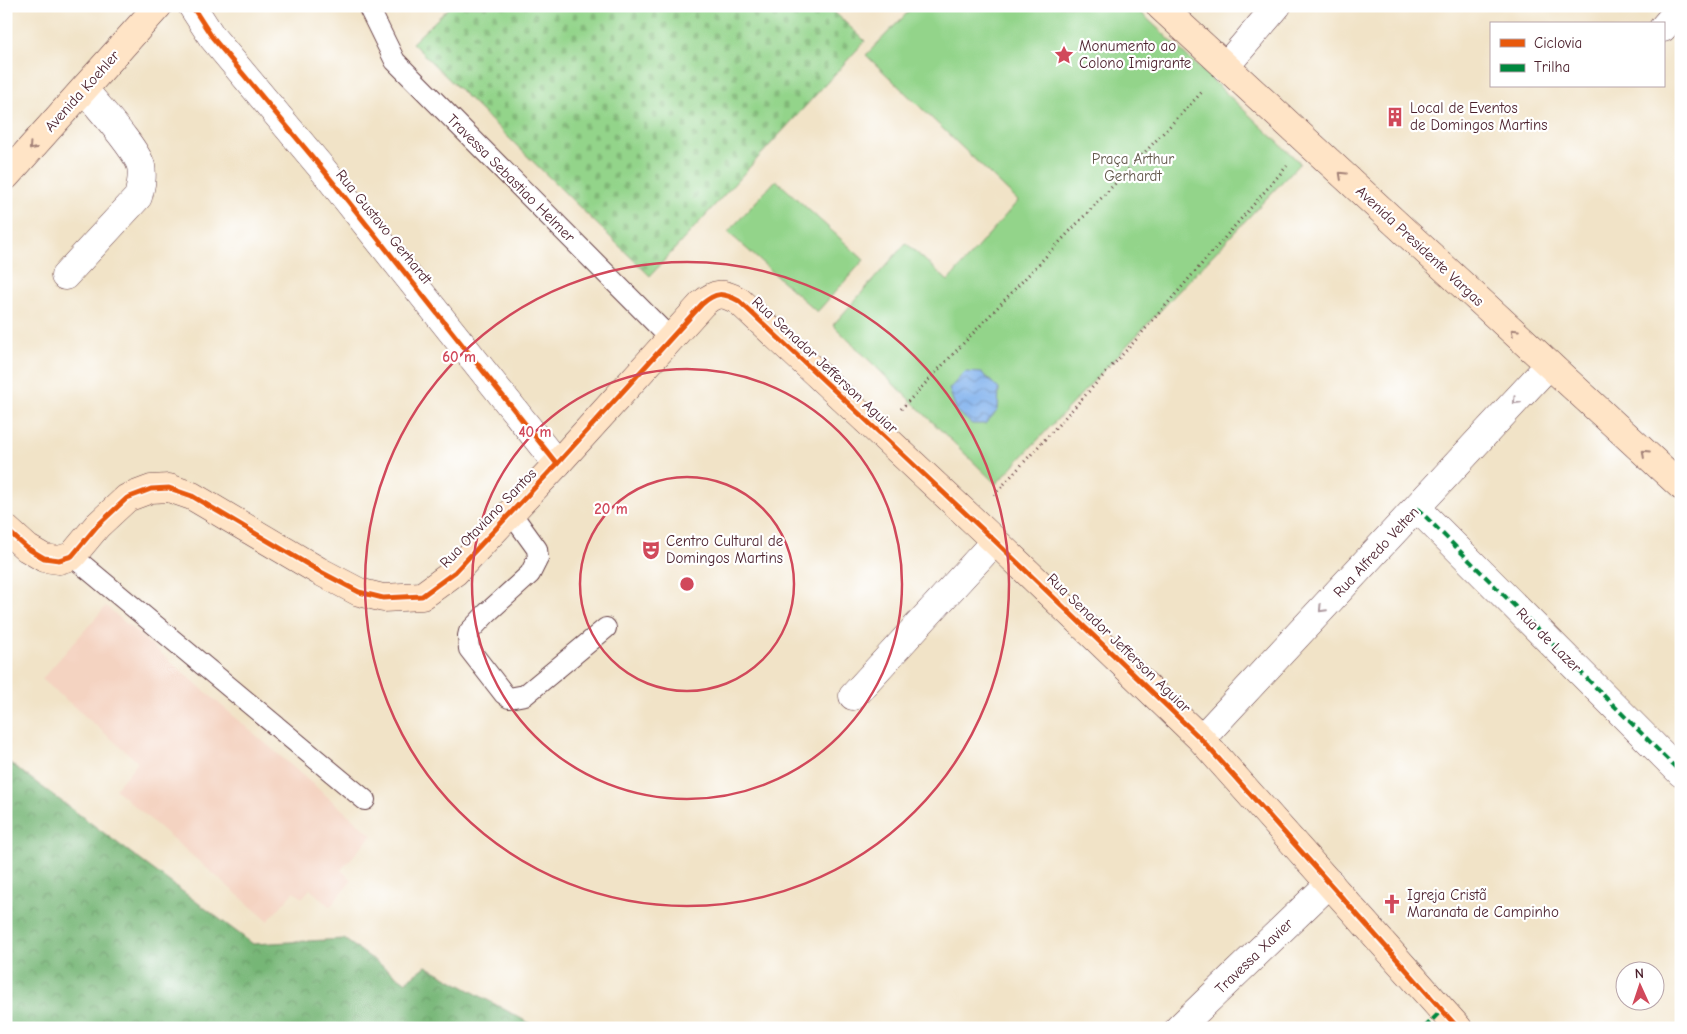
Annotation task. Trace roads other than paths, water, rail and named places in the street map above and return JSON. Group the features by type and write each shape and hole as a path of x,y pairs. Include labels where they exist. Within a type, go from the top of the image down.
{"street":[{"name":"Avenida Koehler","path":"6,176 158,6"},
{"name":"Rua Gustavo Gerhardt","path":"192,6 212,37 320,166 557,464"},
{"name":"Avenida Presidente Vargas","path":"1160,6 1681,486"},
{"path":"1226,67 1278,6"},
{"path":"1664,27 1681,7"},
{"path":"65,276 138,196 142,183 140,164 134,151 84,89"},
{"name":"Rua Otaviano Santos","path":"72,556 97,526 127,498 151,489 168,488 192,496 319,571 359,592 383,598 422,596 456,572 557,464 670,338 711,296 729,296 739,301"},
{"name":"Rua Senador Jefferson Aguiar","path":"739,301 995,541 1201,739 1458,1028"},
{"name":"Rua Alfredo Velten","path":"1201,739 1550,365"},
{"name":"Rua de Lazer","path":"1417,508 1681,773"},
{"path":"6,529 27,548 44,558 59,560 72,556"},
{"path":"854,696 995,541"},
{"name":"Travessa Xavier","path":"1179,1028 1330,883"}],"lane":[{"name":"Travessa Sebastiao Helmer","path":"368,6 395,61 670,338"},
{"path":"511,513 537,549 538,558 530,574 487,613 469,632 468,636 469,648 504,694 509,698 525,695 606,628"},
{"path":"72,556 365,800"}],"water":[{"path":"965,372 982,373 999,389 998,410 985,424 972,424 957,412 949,389"}],"place":[{"name":"Monumento ao Colono Imigrante","path":"1064,55"},
{"name":"Local de Eventos de Domingos Martins","path":"1395,117"},
{"name":"Centro Cultural de Domingos Martins","path":"651,550"},
{"name":"Igreja Cristã Maranata de Campinho","path":"1392,904"}],"park label":[{"name":"Praça Arthur Gerhardt","path":"1133,168"}]}
